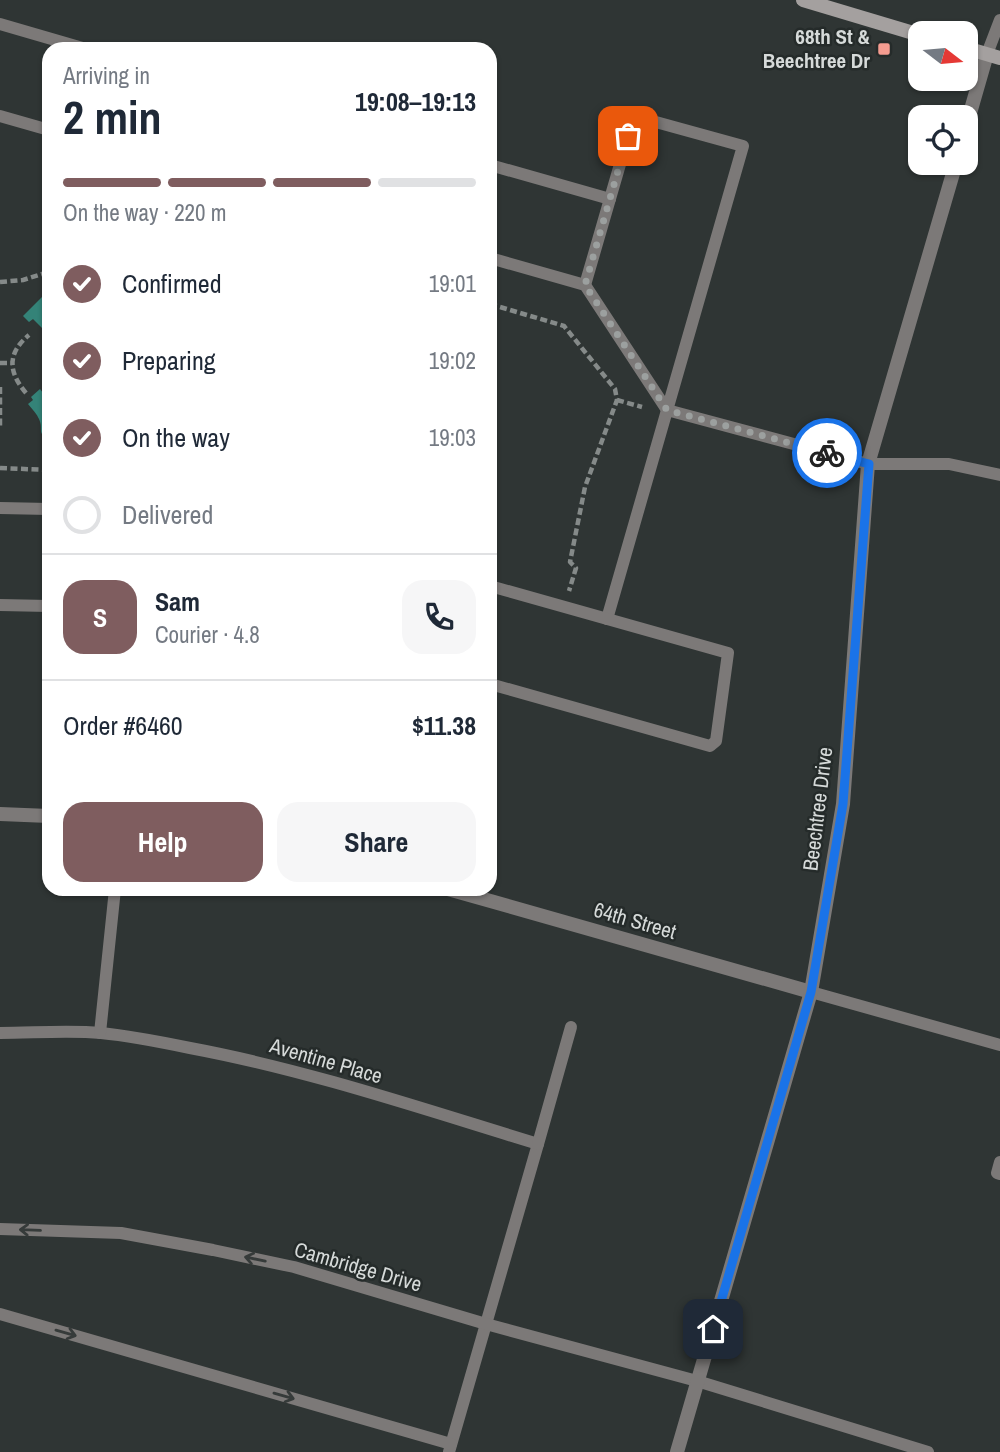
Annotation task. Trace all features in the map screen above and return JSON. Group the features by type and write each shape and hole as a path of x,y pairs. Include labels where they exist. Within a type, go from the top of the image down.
{"street":[{"path":"803,0 908,31"},
{"path":"974,105 993,56"},
{"name":"Beechtree Drive","path":"677,1452 811,992 843,804 869,464 953,175"},
{"path":"0,814 42,816"},
{"name":"64th Street","path":"474,896 811,992"}],"lane":[{"path":"993,56 1000,20"},
{"path":"0,24 62,42"},
{"path":"0,116 42,129"},
{"path":"585,285 634,116 743,146 607,619"},
{"path":"497,167 610,200"},
{"path":"497,260 585,285 667,410 869,464 950,464 1000,475"},
{"path":"0,508 42,509"},
{"path":"497,588 728,653 716,741 709,746 497,686"},
{"path":"0,605 42,606"},
{"path":"100,1033 114,896"},
{"path":"811,992 1000,1045"},
{"path":"0,1314 450,1448 571,1027"},
{"name":"Aventine Place","path":"0,1033 100,1033 176,1045 269,1065 538,1143"},
{"path":"1000,1163 997,1173 1000,1174"},
{"name":"Cambridge Drive","path":"0,1229 121,1233 294,1267 486,1324 698,1381 928,1452"}],"path":[{"path":"0,282 23,280 42,274"},
{"path":"497,306 564,326 615,389 617,400 585,487 570,562 576,568 564,607"},
{"path":"26,393 18,384 12,363 17,345 29,335"},
{"path":"0,363 12,363"},
{"path":"0,387 0,428"},
{"path":"0,468 42,470"}],"shaded area":[{"path":"42,297 42,328 33,319 29,322 23,316"},
{"path":"40,389 42,433 38,417 28,404"}],"way so far":[{"path":"628,136 585,285 667,410 827,453"}],"place":[{"name":"68th St & Beechtree Dr","path":"884,49"}],"route":[{"path":"713,1329 811,992 843,804 869,464 827,453"}]}
